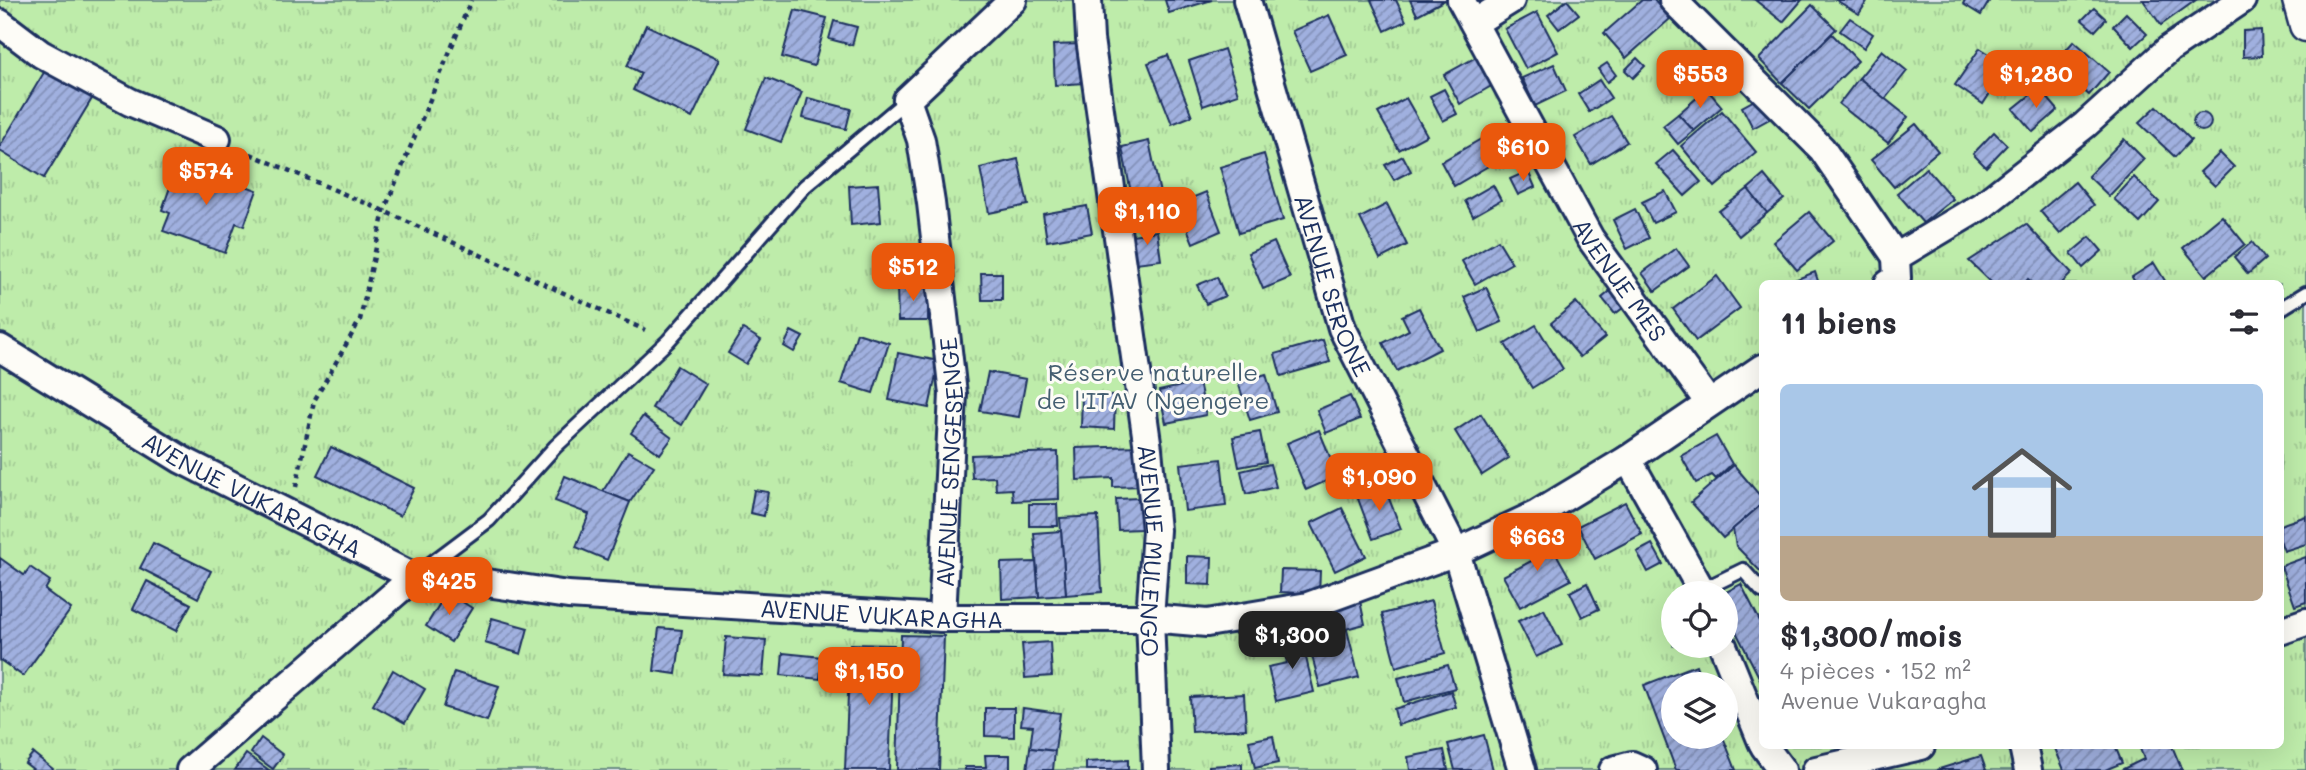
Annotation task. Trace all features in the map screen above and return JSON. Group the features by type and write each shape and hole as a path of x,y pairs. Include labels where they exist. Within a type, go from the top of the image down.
{"street":[{"path":"907,100 1013,0"},
{"name":"AVENUE MULENGO","path":"1088,0 1090,39 1150,462 1156,530 1150,618 1156,770"},
{"name":"AVENUE SERONE","path":"1247,0 1342,328 1457,552 1521,770"},
{"name":"AVENUE MES","path":"1461,0 1590,238 1709,403"},
{"path":"1474,23 1511,0"},
{"path":"1673,0 1822,149 1895,275 2085,125 2169,49 2242,0"},
{"path":"2299,0 2306,25"},
{"path":"0,23 41,54 130,102 218,139"},
{"name":"AVENUE SENGESENGE","path":"907,100 920,140 931,203 953,394 942,618"},
{"name":"AVENUE VUKARAGHA","path":"0,348 182,460 414,577 466,580 568,595 942,618 1150,618 1207,624 1308,606 1457,552 1537,514 1628,459 1759,370"},
{"path":"1628,459 1697,581"},
{"path":"190,770 414,577"},
{"path":"2284,630 2306,622"},
{"path":"1728,658 1759,734"},
{"path":"1767,749 1782,770"},
{"path":"1816,770 1908,749"},
{"path":"2024,749 2028,770"},
{"path":"1613,770 1632,765 1643,770"}],"lane":[{"path":"414,577 489,520 555,447 668,341 805,186 907,100"},
{"path":"2284,307 2306,293"},
{"path":"1723,581 1743,570 1759,588"}],"path":[{"path":"290,515 314,401 360,320 384,211 471,0"},
{"path":"218,139 384,211 668,341"}],"green space":[{"name":"Réserve naturelle de l'ITAV (Ngengere","path":"0,0 2306,0 2306,770 0,770"}],"building":[{"path":"1165,0 1212,0 1169,13"},
{"path":"1371,0 1396,0 1406,21 1385,31"},
{"path":"1410,0 1445,0 1417,15"},
{"path":"1567,0 1579,14 1559,29 1548,15"},
{"path":"1642,0 1654,0 1670,19 1626,58 1604,33"},
{"path":"1755,0 1802,0 1783,22"},
{"path":"1836,0 1868,0 1859,14"},
{"path":"1965,0 1990,0 1981,15 1963,4"},
{"path":"2143,0 2196,0 2161,25"},
{"path":"1812,5 1836,29 1782,83 1759,59"},
{"path":"2094,8 2106,19 2095,31 2082,20"},
{"path":"795,10 827,18 814,66 782,57"},
{"path":"1537,12 1558,52 1526,69 1505,29"},
{"path":"2126,13 2147,34 2133,47 2113,26"},
{"path":"1329,15 1347,55 1310,71 1292,31"},
{"path":"1850,18 1873,34 1864,48 1840,31"},
{"path":"834,21 857,27 852,45 829,39"},
{"path":"646,25 720,59 692,118 633,90 641,73 627,66"},
{"path":"2261,30 2262,56 2243,57 2243,31"},
{"path":"1832,34 1858,61 1809,109 1782,83"},
{"path":"2074,41 2109,72 2089,95 2053,64"},
{"path":"1082,44 1084,83 1055,85 1053,45"},
{"path":"1980,48 2008,66 1983,104 1955,85"},
{"path":"1224,49 1238,94 1203,106 1189,61"},
{"path":"1882,50 1907,71 1885,99 1859,78"},
{"path":"1168,55 1192,116 1172,124 1148,63"},
{"path":"1478,56 1495,84 1460,104 1444,75"},
{"path":"1637,58 1645,66 1633,78 1625,70"},
{"path":"1607,63 1616,75 1607,82 1598,69"},
{"path":"1554,64 1566,91 1535,106 1522,78"},
{"path":"46,69 93,97 44,178 0,151 0,146"},
{"path":"766,78 802,92 781,142 746,129"},
{"path":"1859,78 1908,117 1888,143 1839,104"},
{"path":"1599,80 1611,98 1589,112 1578,94"},
{"path":"2039,88 2058,110 2033,132 2013,109"},
{"path":"1444,89 1457,114 1443,121 1430,96"},
{"path":"1707,89 1722,107 1694,131 1678,114"},
{"path":"1760,97 1771,118 1753,128 1742,107"},
{"path":"808,98 851,109 846,129 803,118"},
{"path":"1406,98 1427,135 1399,150 1378,113"},
{"path":"2157,106 2191,140 2175,157 2139,123"},
{"path":"1722,111 1756,152 1715,187 1681,146"},
{"path":"2198,113 2206,113 2211,122 2209,129 2198,131 2193,126 2193,118"},
{"path":"1678,114 1694,131 1678,144 1663,126"},
{"path":"1611,116 1627,142 1591,164 1575,137"},
{"path":"1916,124 1938,151 1894,187 1871,160"},
{"path":"1994,132 2007,145 1986,167 1973,154"},
{"path":"1488,135 1502,158 1454,186 1441,162"},
{"path":"2124,139 2144,159 2109,196 2088,176"},
{"path":"1149,141 1162,203 1134,208 1122,147"},
{"path":"1673,150 1701,182 1685,196 1656,164"},
{"path":"2220,153 2234,167 2215,186 2200,172"},
{"path":"1264,154 1283,220 1239,233 1220,167"},
{"path":"1403,156 1411,171 1394,180 1385,165"},
{"path":"1018,159 1028,205 989,213 980,168"},
{"path":"179,162 257,190 244,226 236,223 225,253 163,231 170,213 162,210"},
{"path":"1926,168 1953,199 1923,223 1897,193"},
{"path":"1528,171 1535,187 1518,195 1510,179"},
{"path":"1764,175 1784,199 1767,213 1748,189"},
{"path":"2134,177 2159,202 2140,223 2114,199"},
{"path":"2075,182 2094,205 2060,234 2040,211"},
{"path":"878,184 881,222 851,225 849,186"},
{"path":"1493,185 1501,200 1473,216 1465,201"},
{"path":"1748,189 1767,213 1739,236 1719,211"},
{"path":"1665,191 1676,212 1653,223 1642,202"},
{"path":"1206,192 1221,231 1193,243 1177,204"},
{"path":"1387,204 1407,245 1380,259 1360,218"},
{"path":"1087,206 1092,233 1047,241 1043,214"},
{"path":"1635,209 1649,238 1627,249 1613,220"},
{"path":"1809,212 1833,241 1797,270 1773,242"},
{"path":"2222,216 2245,244 2206,276 2183,248"},
{"path":"2026,224 2072,273 2065,280 1989,280 1969,261"},
{"path":"1157,231 1161,260 1136,263 1132,235"},
{"path":"2090,237 2102,251 2083,268 2071,253"},
{"path":"1498,240 1512,263 1475,284 1462,261"},
{"path":"1274,242 1290,278 1263,289 1248,253"},
{"path":"2252,242 2265,259 2248,274 2234,257"},
{"path":"1676,248 1689,266 1655,291 1642,273"},
{"path":"2154,263 2165,280 2134,280 2132,277"},
{"path":"1815,272 1818,280 1794,280"},
{"path":"981,273 1002,273 1002,300 982,300"},
{"path":"1717,276 1740,308 1696,341 1673,309"},
{"path":"1217,277 1225,296 1206,304 1197,285"},
{"path":"897,285 928,285 928,321 898,321"},
{"path":"1486,287 1502,322 1480,332 1464,297"},
{"path":"1615,287 1628,304 1615,314 1602,298"},
{"path":"1576,302 1605,337 1580,357 1551,323"},
{"path":"1419,308 1440,349 1397,371 1383,343 1409,330 1402,316"},
{"path":"1536,325 1563,369 1532,388 1505,344"},
{"path":"743,329 761,340 746,364 728,353"},
{"path":"791,331 803,337 794,352 784,346"},
{"path":"857,333 889,343 873,393 841,383"},
{"path":"1323,340 1330,362 1281,376 1275,354"},
{"path":"898,353 939,361 929,408 889,400"},
{"path":"677,366 706,384 682,425 652,408"},
{"path":"988,372 1026,379 1019,417 980,411"},
{"path":"1266,374 1277,412 1250,420 1238,382"},
{"path":"1199,382 1206,415 1166,423 1159,391"},
{"path":"1082,395 1115,396 1114,429 1081,427"},
{"path":"1350,396 1360,419 1326,433 1317,410"},
{"path":"1481,414 1509,458 1482,475 1455,431"},
{"path":"643,416 672,438 660,454 631,433"},
{"path":"1319,430 1338,476 1306,490 1287,443"},
{"path":"1260,432 1266,462 1239,467 1233,437"},
{"path":"1716,436 1732,464 1716,479 1712,475 1696,483 1681,456"},
{"path":"1140,446 1142,486 1113,487 1113,478 1077,480 1076,448"},
{"path":"331,447 414,488 400,516 317,475"},
{"path":"628,451 654,466 630,502 603,491"},
{"path":"1058,452 1059,499 1013,501 1012,489 996,490 995,477 972,478 971,455"},
{"path":"1221,459 1226,506 1185,511 1180,464"},
{"path":"1270,464 1276,487 1246,494 1241,471"},
{"path":"1734,465 1759,494 1759,507 1723,538 1691,502"},
{"path":"565,476 630,502 607,560 576,547 589,514 555,501"},
{"path":"1384,486 1401,529 1373,539 1357,496"},
{"path":"754,490 768,492 764,516 750,513"},
{"path":"1140,498 1141,529 1118,530 1116,499"},
{"path":"1625,502 1642,534 1595,559 1578,526"},
{"path":"1029,504 1057,504 1058,526 1029,526"},
{"path":"1759,507 1759,570 1736,546 1733,529"},
{"path":"1342,508 1366,556 1335,571 1311,523"},
{"path":"1098,516 1102,592 1066,595 1060,518"},
{"path":"2306,516 2306,544 2284,551 2284,524"},
{"path":"1061,531 1066,595 1039,597 1034,533"},
{"path":"1545,534 1571,580 1520,607 1503,576 1535,559 1526,544"},
{"path":"153,543 211,571 198,598 140,568"},
{"path":"1652,544 1663,564 1648,572 1637,552"},
{"path":"1187,556 1212,557 1211,585 1187,584"},
{"path":"2306,557 2306,602 2295,606 2284,575 2284,565"},
{"path":"0,558 24,575 30,567 50,581 45,590 71,609 23,676 0,660"},
{"path":"1036,562 1039,597 1002,599 1001,563"},
{"path":"1281,570 1320,571 1319,594 1280,592"},
{"path":"147,581 191,604 176,631 133,609"},
{"path":"1587,583 1599,609 1582,617 1570,592"},
{"path":"1741,584 1759,619 1759,677 1738,636 1738,586"},
{"path":"447,592 472,608 451,642 426,626"},
{"path":"1360,601 1365,624 1307,639 1301,616"},
{"path":"1431,601 1445,653 1396,667 1382,614"},
{"path":"1544,609 1562,645 1536,657 1518,621"},
{"path":"492,618 528,628 521,654 485,643"},
{"path":"659,628 682,630 676,674 654,671"},
{"path":"1347,630 1359,677 1320,687 1308,640"},
{"path":"1300,632 1314,692 1276,701 1268,667 1287,663 1281,637"},
{"path":"901,635 944,636 939,770 897,770"},
{"path":"726,637 766,640 763,676 723,674"},
{"path":"1050,642 1052,676 1025,678 1022,644"},
{"path":"850,644 894,645 889,770 845,770"},
{"path":"783,653 822,657 820,679 781,675"},
{"path":"1448,665 1455,688 1404,702 1398,678"},
{"path":"1696,665 1699,672 1678,672"},
{"path":"393,670 425,689 405,723 373,705"},
{"path":"454,672 499,686 487,721 443,707"},
{"path":"1661,678 1661,730 1644,685"},
{"path":"1451,691 1456,707 1398,725 1394,709"},
{"path":"1244,694 1246,729 1192,732 1190,697"},
{"path":"985,708 1014,708 1014,737 985,736"},
{"path":"1023,708 1060,713 1055,751 1030,748 1033,726 1021,725"},
{"path":"1484,735 1493,770 1455,770 1448,744"},
{"path":"1273,736 1278,763 1255,768 1249,741"},
{"path":"261,738 283,755 273,769 251,753"},
{"path":"1030,748 1055,751 1053,770 1027,770"},
{"path":"1668,749 1728,749 1736,770 1676,770"},
{"path":"2055,749 2116,749 2122,763 2105,770 2064,770"},
{"path":"2140,749 2173,749 2182,770 2121,770 2144,759"},
{"path":"1444,750 1448,770 1410,770 1408,757"},
{"path":"33,753 53,769 34,770 25,763"},
{"path":"246,754 269,770 235,770"},
{"path":"985,755 1010,755 1010,770 965,770 965,767 986,767"},
{"path":"1981,756 1986,770 1936,770"},
{"path":"1128,760 1128,770 1086,770 1086,762"},
{"path":"1242,764 1242,770 1209,770 1209,766"}]}
